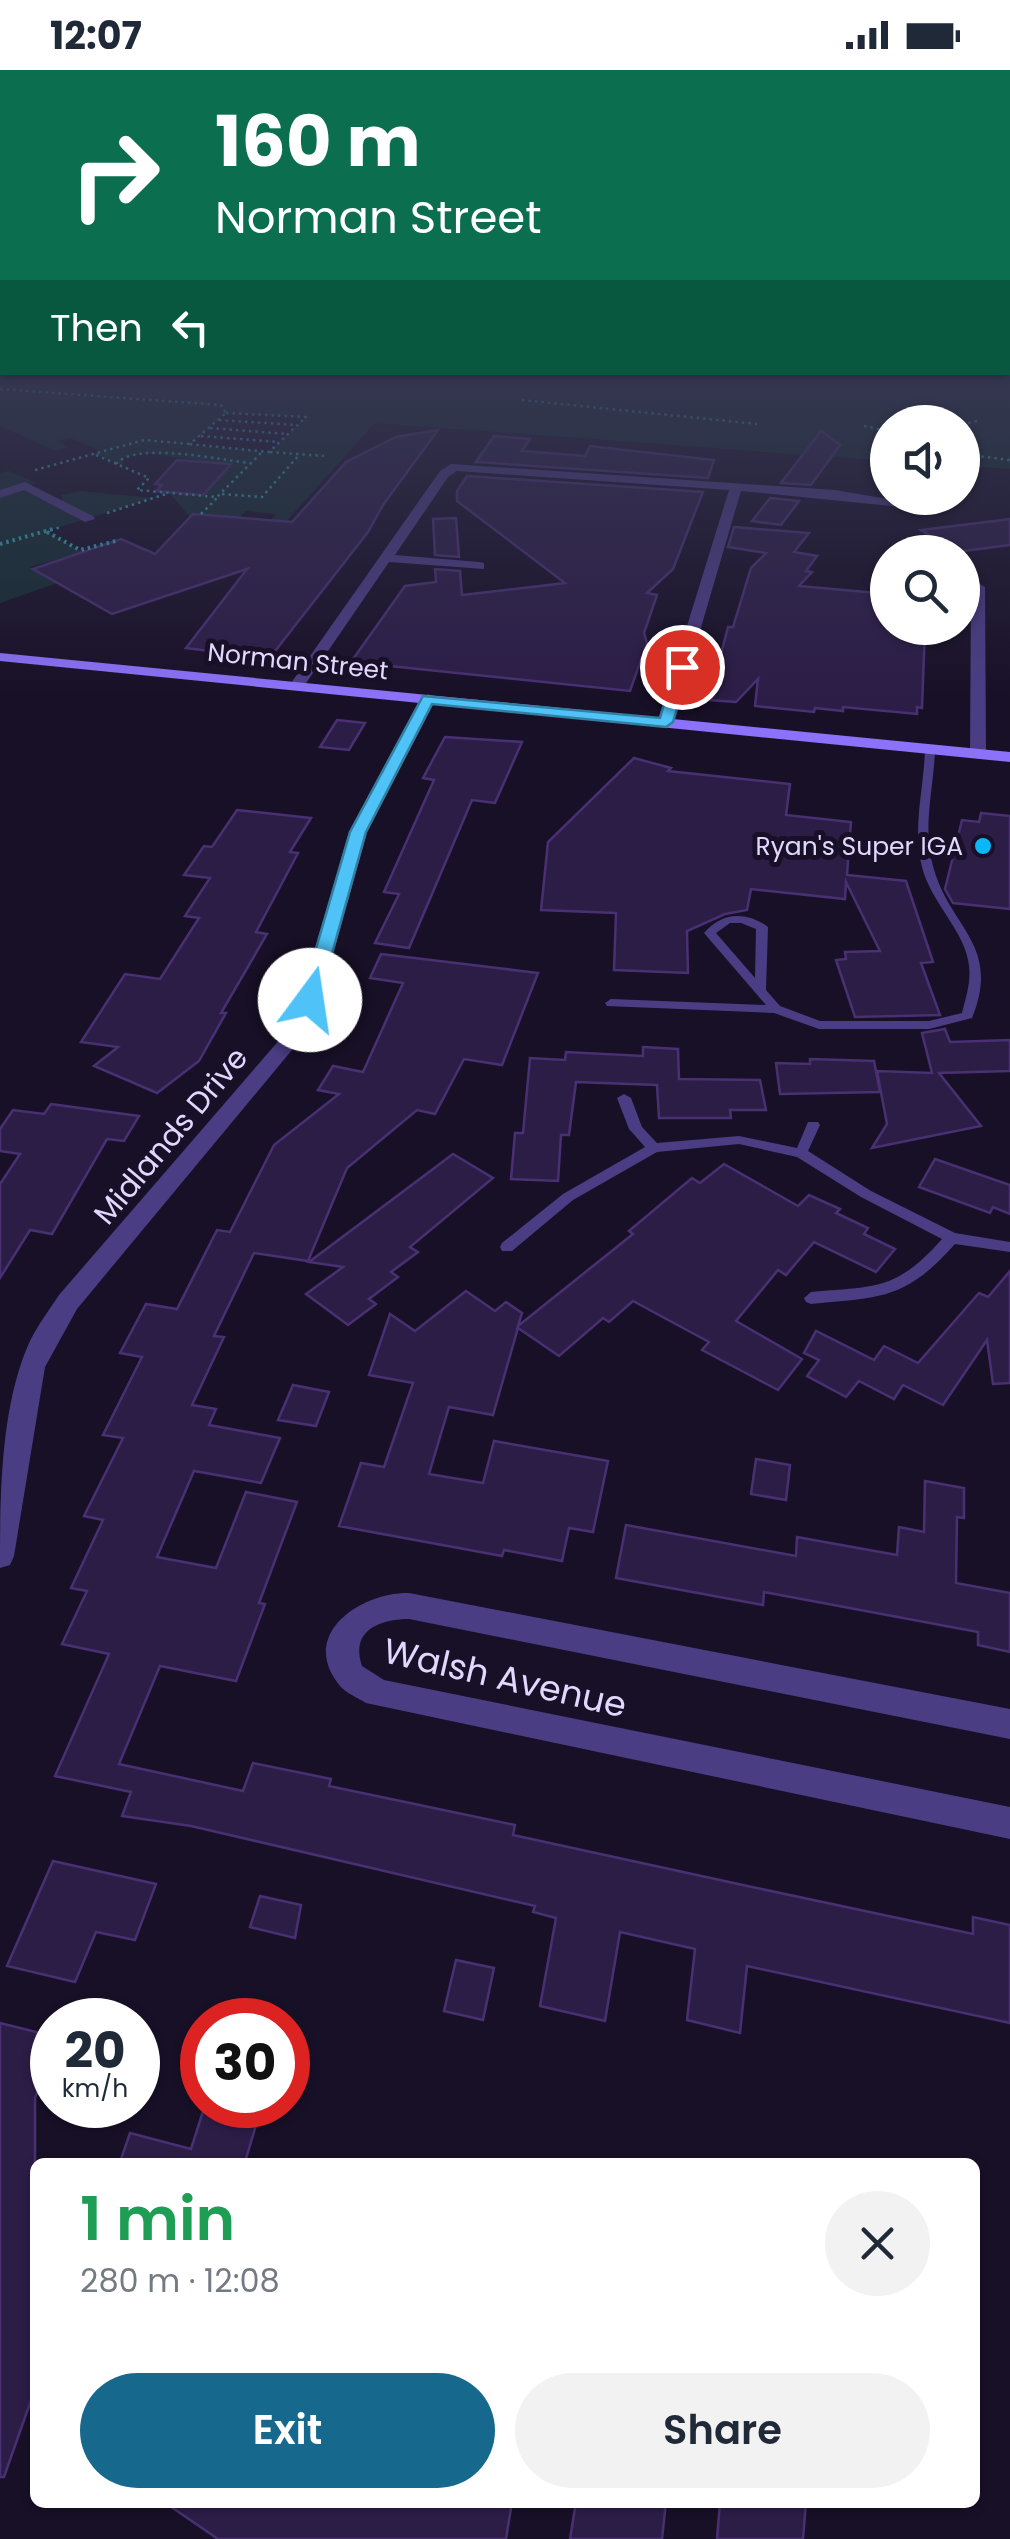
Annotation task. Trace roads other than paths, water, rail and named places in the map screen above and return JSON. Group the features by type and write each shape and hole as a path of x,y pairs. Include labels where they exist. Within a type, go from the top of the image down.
{"main road":[{"name":"Norman Street","path":"0,657 1010,757"}],"street":[{"path":"298,686 444,474 455,467 736,486 870,500"},
{"path":"0,494 25,486 89,519"},
{"path":"666,722 736,486"},
{"path":"386,558 479,566"},
{"path":"978,645 978,754"},
{"name":"Midlands Drive","path":"0,1556 32,1367 42,1342 68,1302 296,1033 310,1000 358,832 428,699"},
{"name":"Walsh Avenue","path":"1010,1724 410,1606 383,1605 365,1612 346,1632 342,1645 350,1676 378,1693 1010,1823"}],"lane":[{"path":"611,1003 776,1010 819,1026 870,1028 929,1025 968,1015 978,985 975,951 963,927 936,894 926,864 922,831 931,784 930,749"},
{"path":"761,988 762,927 734,918 718,923 710,933 776,1010"},
{"path":"624,1098 636,1128 654,1148"},
{"path":"801,1153 813,1126"},
{"path":"507,1246 568,1197 654,1148 676,1142 739,1140 801,1153 866,1194 952,1238 1010,1247"},
{"path":"811,1298 896,1290 922,1274 952,1238"}],"place":[{"name":"Ryan's Super IGA","path":"983,846"}]}
